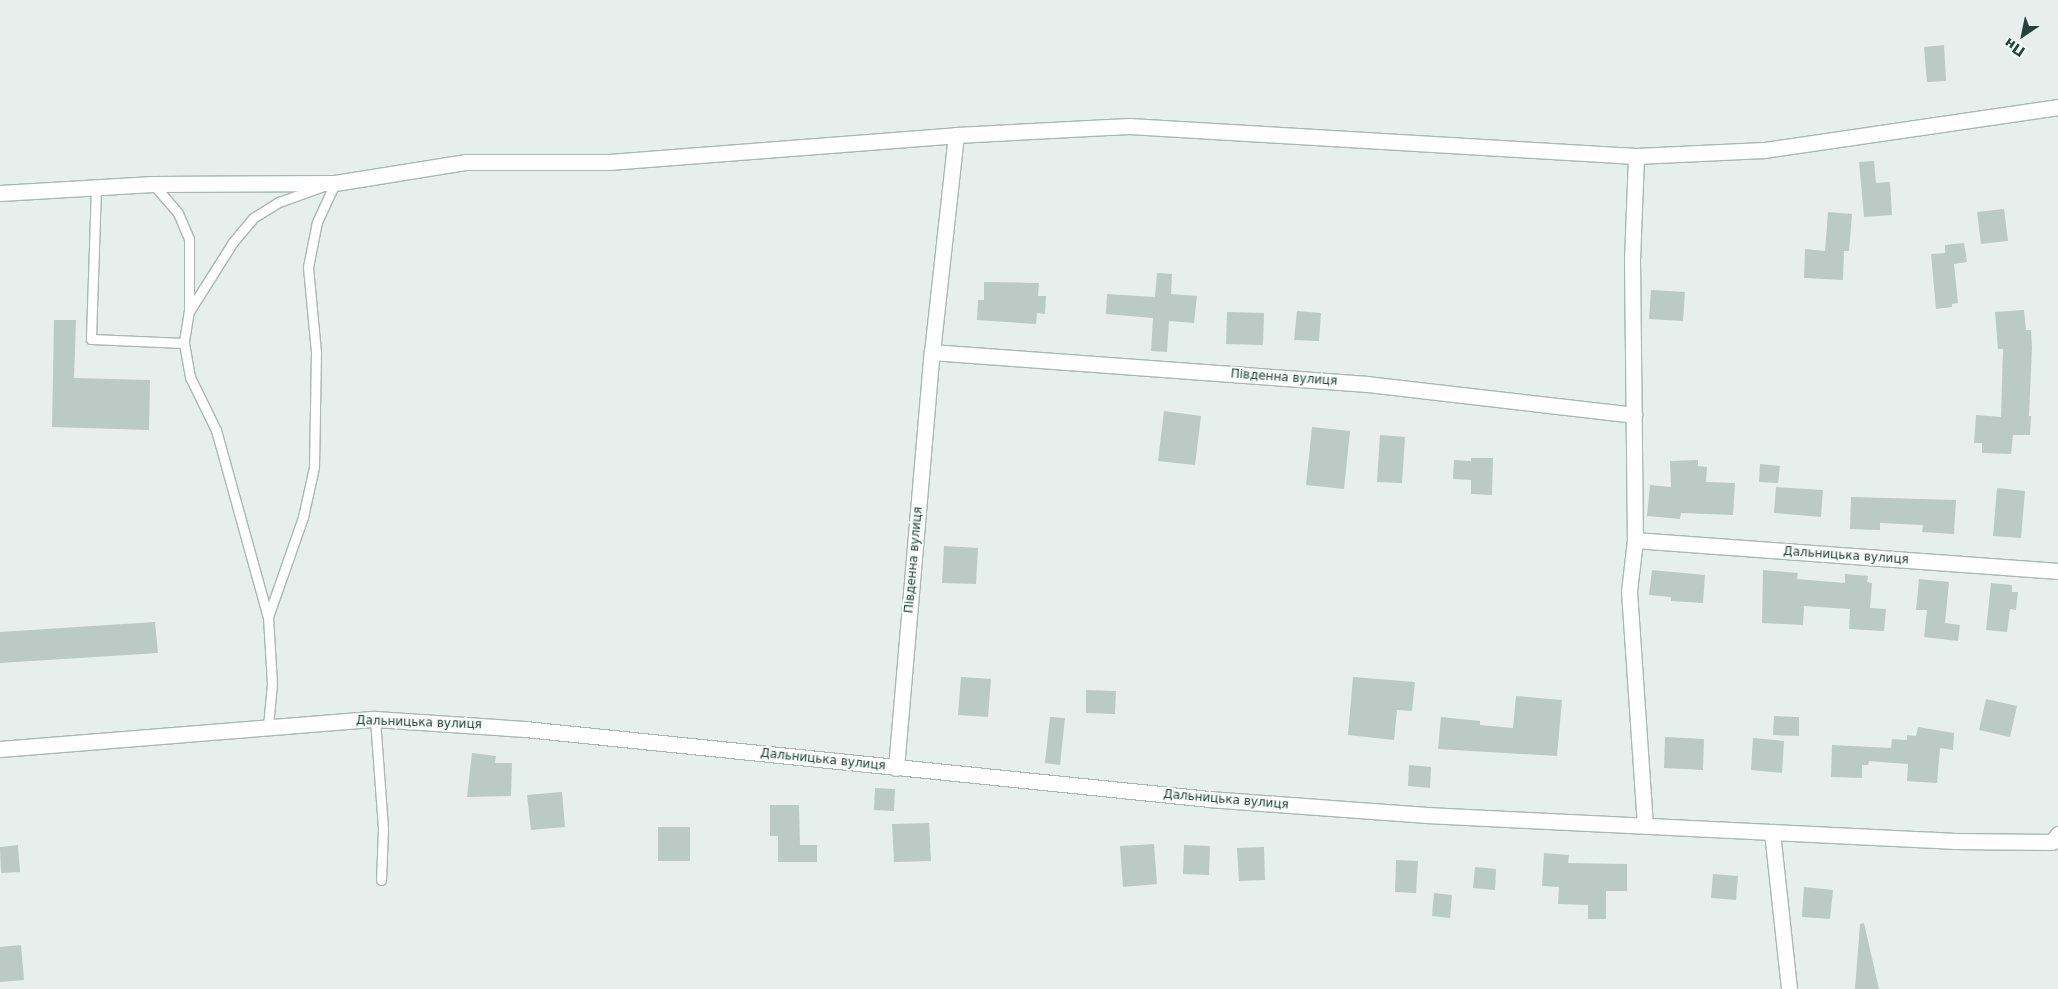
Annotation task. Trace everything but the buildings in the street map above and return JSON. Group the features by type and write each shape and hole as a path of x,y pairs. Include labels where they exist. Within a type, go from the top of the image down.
{"street":[{"path":"0,193 153,184 335,183 466,162 609,162 956,135 1129,126 1636,156 1764,150 2058,107"},
{"name":"Південна вулиця","path":"896,768 932,352 956,135"},
{"path":"1636,156 1632,258 1635,540 1629,591 1645,826"},
{"name":"Південна вулиця","path":"932,352 1367,384 1634,415"},
{"name":"Дальницька вулиця","path":"1635,540 2058,571"},
{"name":"Дальницька вулиця","path":"0,749 268,726 375,719 525,729 1210,799 1426,815 1955,841 2056,839"},
{"path":"1772,832 1789,989"}],"lane":[{"path":"190,310 233,242 253,218 279,202 335,183"},
{"path":"268,617 303,516 314,467 316,352 308,267 317,222 335,183"},
{"path":"153,184 178,213 189,239 190,310 184,343 190,377 216,430 268,617 272,684 268,726"},
{"path":"96,187 91,339 184,343"},
{"path":"375,719 383,829 381,880"}]}
